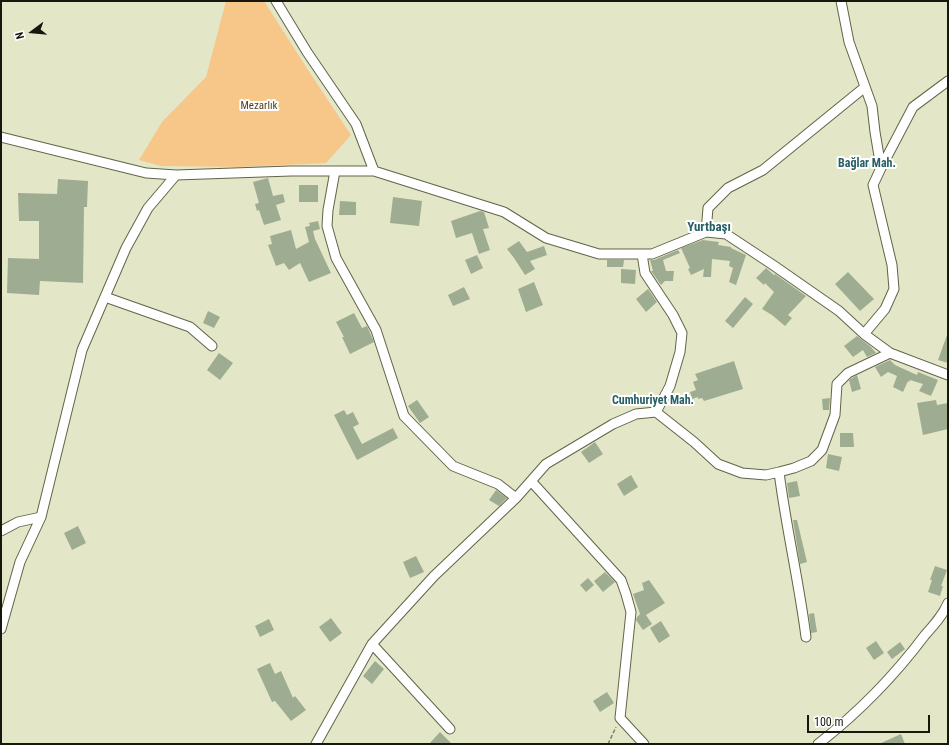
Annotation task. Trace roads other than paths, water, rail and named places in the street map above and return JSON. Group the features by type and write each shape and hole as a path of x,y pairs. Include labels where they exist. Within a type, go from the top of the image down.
{"street":[{"path":"276,1 307,52 356,124 374,170"},
{"path":"841,1 849,42 872,106 881,168"},
{"path":"864,334 885,309 894,289 892,265 873,185 913,107 948,81"},
{"path":"706,232 708,208 728,188 763,170 865,87"},
{"path":"1,137 146,173 176,175 374,170 504,212 546,238 599,254 652,254 706,232 726,234 839,311 864,334 890,353 948,376"},
{"path":"335,171 328,210 327,226 336,258 376,330 404,416 453,466 498,484 516,498"},
{"path":"1,629 5,600 20,562 41,517 82,350 126,248 148,208 176,175"},
{"path":"642,254 645,273 673,315 682,333 680,352 670,386 656,412"},
{"path":"106,297 190,327 212,346"},
{"path":"316,744 372,644 434,576 516,498 546,464 613,424 636,414 656,412 694,442 718,464 742,473 766,475 794,468 811,461 822,450 835,415 837,384 848,373 890,353"},
{"path":"779,472 784,511 801,601 806,637"},
{"path":"531,481 621,580 630,612 620,718 644,744"},
{"path":"1,531 18,522 41,517"},
{"path":"818,744 836,730 866,701 912,653 947,606"},
{"path":"372,644 450,729"}],"district":[{"name":"Bağlar Mah.","path":"867,164"},
{"name":"Yurtbaşı","path":"709,228"},
{"name":"Cumhuriyet Mah.","path":"653,401"}],"park label":[{"name":"Mezarlık","path":"259,106"}]}
